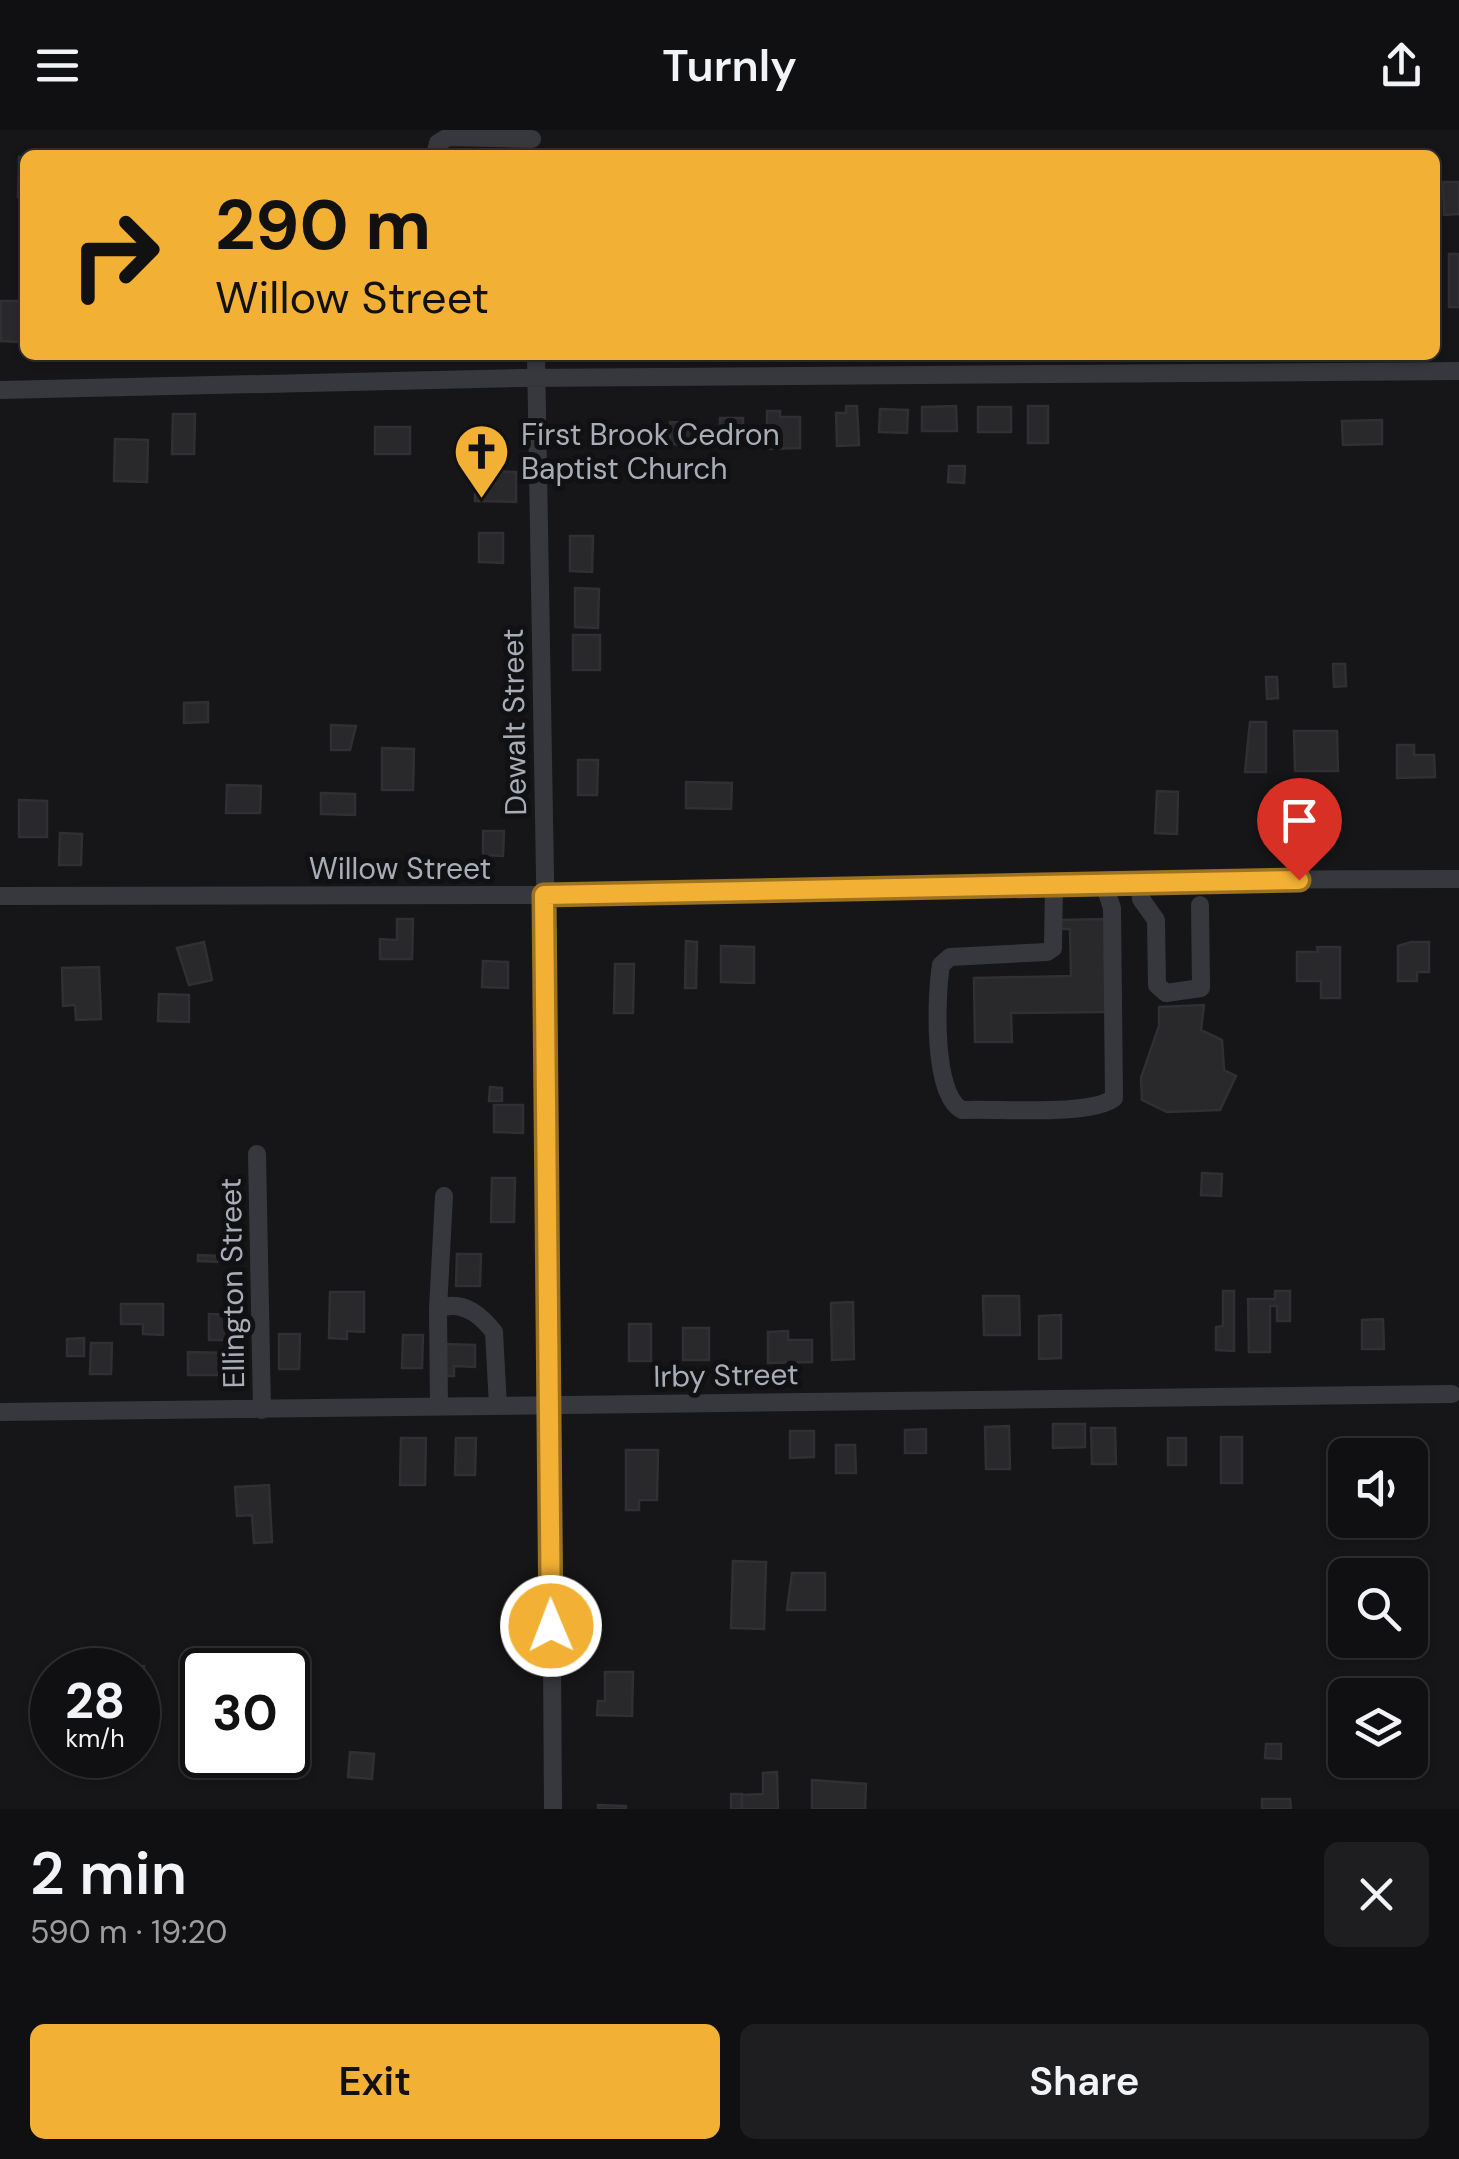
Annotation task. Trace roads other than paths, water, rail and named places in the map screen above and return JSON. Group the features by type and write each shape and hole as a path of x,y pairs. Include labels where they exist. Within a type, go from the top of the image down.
{"street":[{"path":"436,150 438,143 448,137 532,142"},
{"name":"Dewalt Street","path":"536,360 553,1809"},
{"path":"0,390 536,378 1459,371"},
{"name":"Willow Street","path":"0,896 544,895 1139,880 1459,879"},
{"path":"1139,880 1141,899 1156,920 1157,985 1166,993 1201,988 1200,904"},
{"path":"1054,882 1052,948 1048,952 950,957 941,964 938,1070 949,1101 962,1110 1106,1104 1114,1098 1112,908 1103,881"},
{"name":"Ellington Street","path":"257,1154 262,1410"},
{"path":"439,1407 438,1309 444,1196"},
{"path":"438,1309 463,1307 484,1319 494,1332 498,1406"},
{"name":"Irby Street","path":"0,1412 1452,1394"}],"place":[{"name":"First Brook Cedron Baptist Church","path":"482,500"}]}
